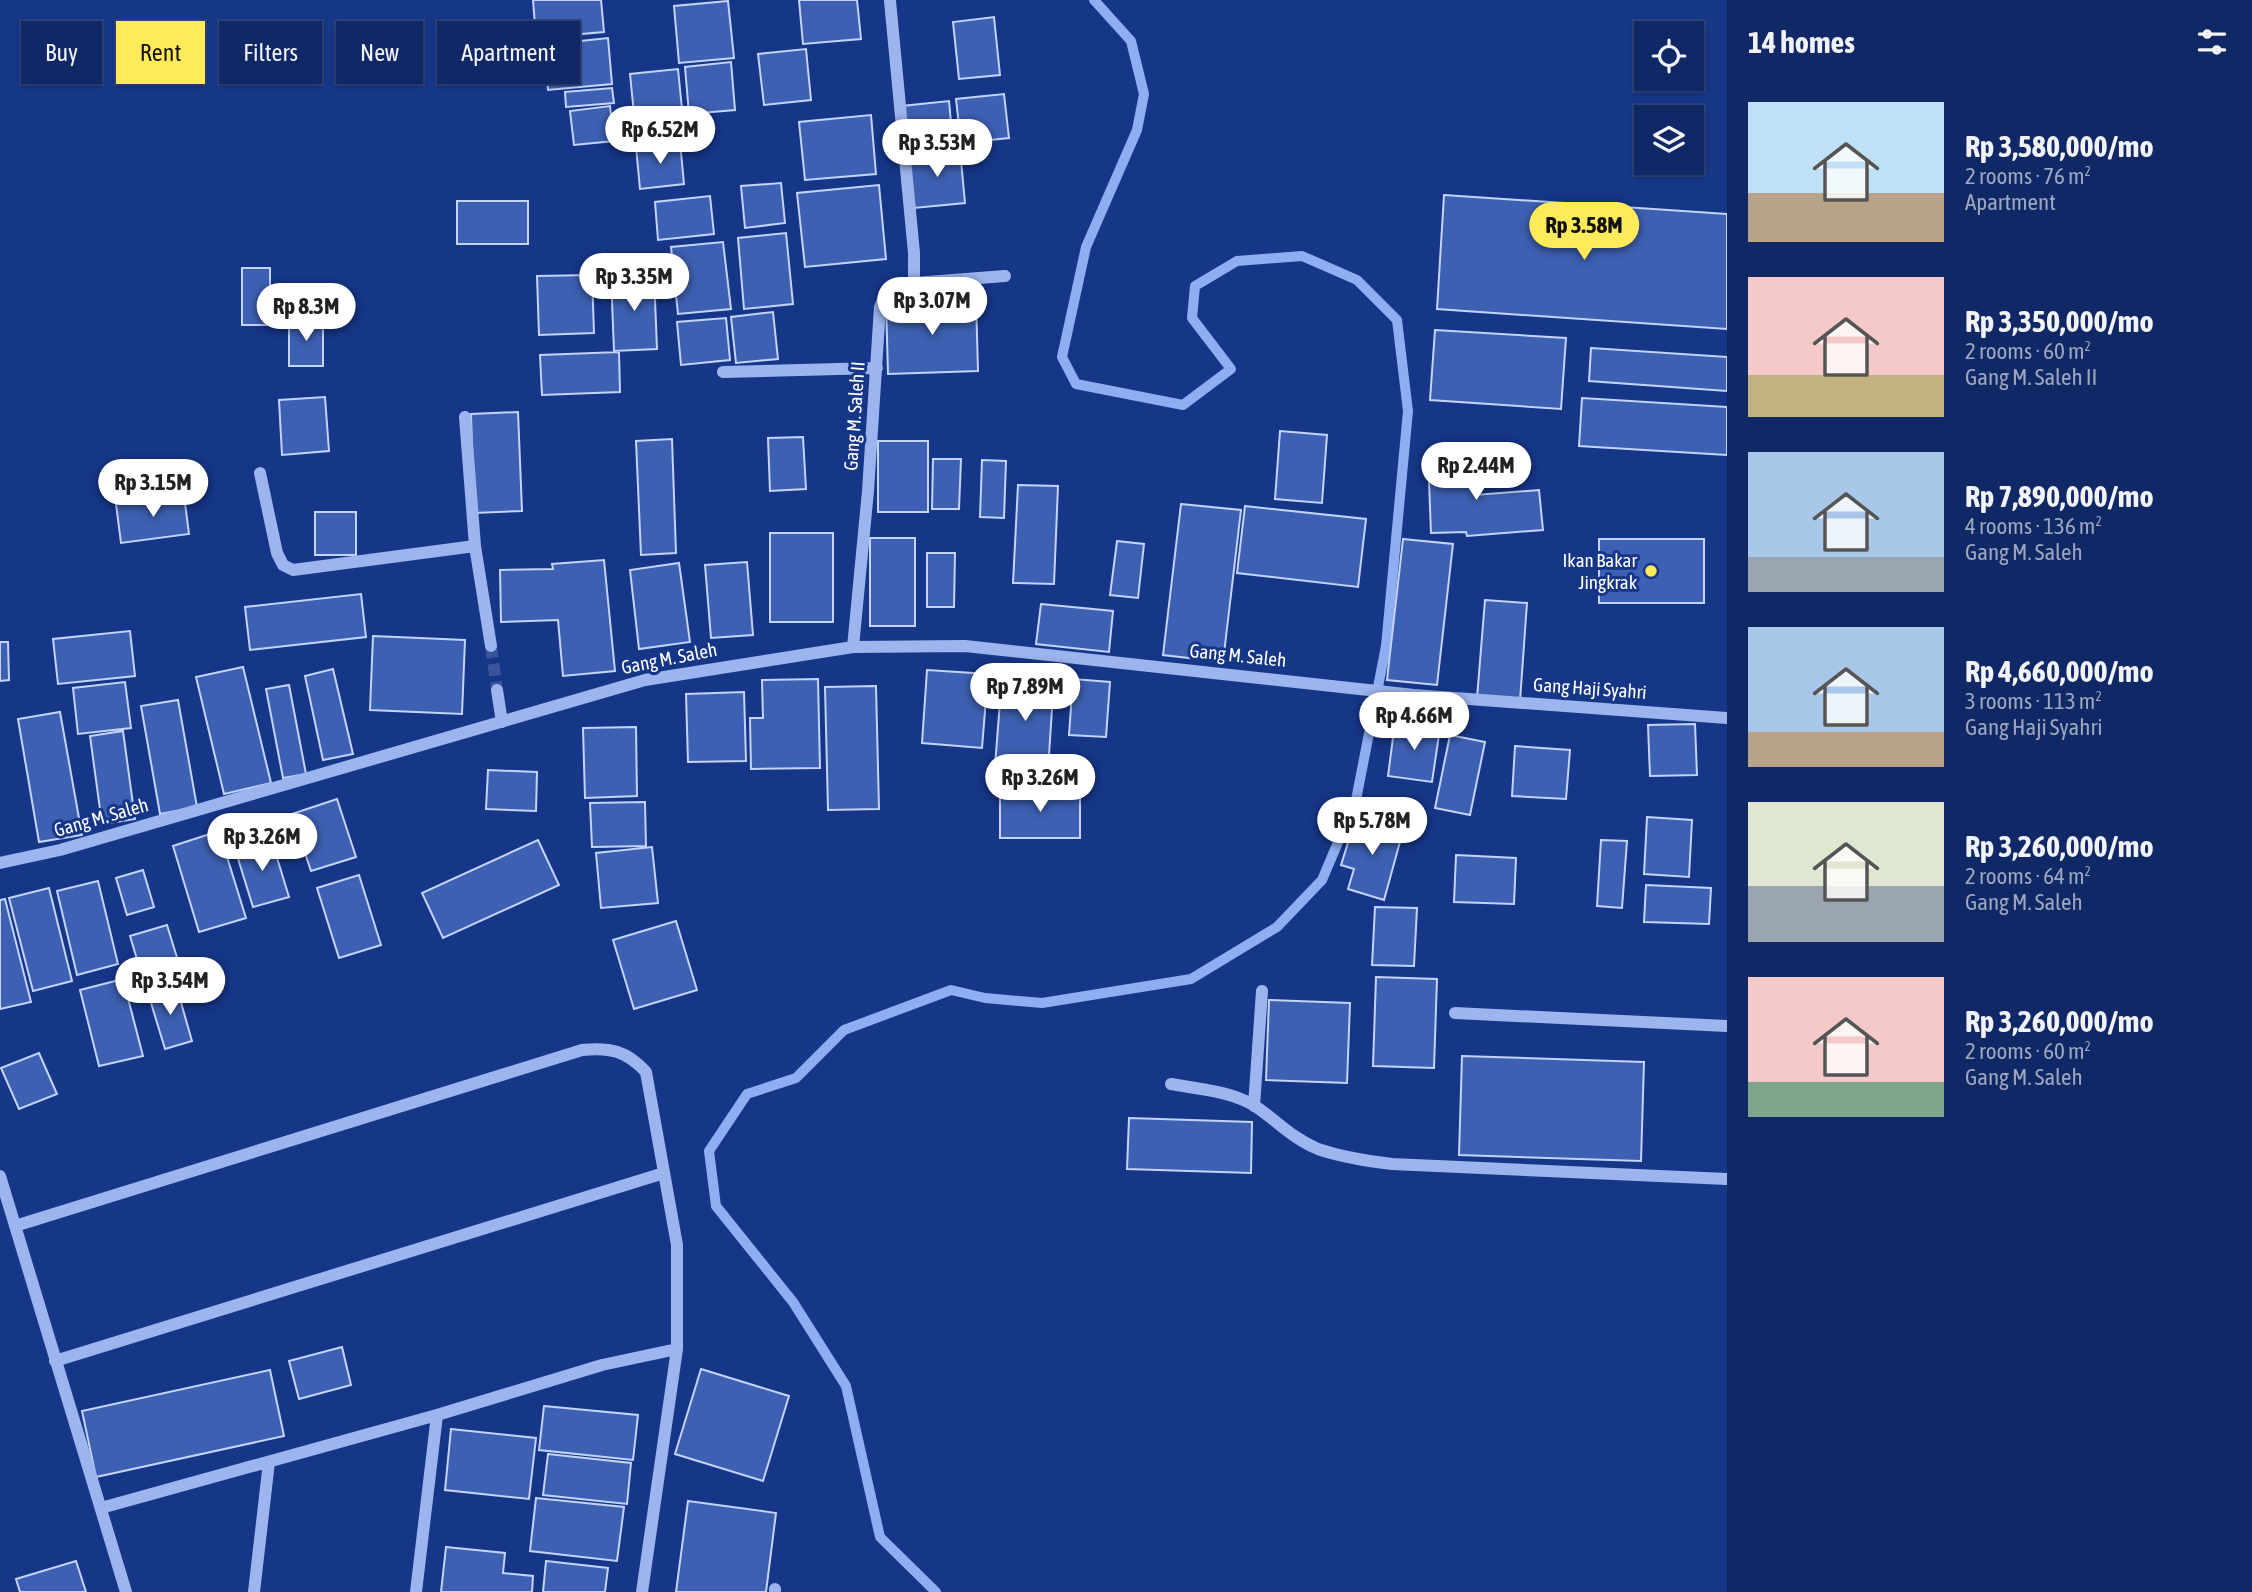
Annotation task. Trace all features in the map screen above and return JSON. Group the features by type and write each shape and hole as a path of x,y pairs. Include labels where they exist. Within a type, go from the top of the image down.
{"street":[{"path":"890,1 914,253 914,284 1005,276"},
{"name":"Gang M. Saleh II","path":"853,647 880,307 887,290 914,284"},
{"path":"723,372 877,368"},
{"path":"465,417 475,547 491,646"},
{"path":"260,473 278,553 284,565 293,570 475,547"},
{"name":"Gang M. Saleh","path":"0,863 60,850 645,680 853,647 965,646 1367,688"},
{"name":"Gang Haji Syahri","path":"1367,688 1414,695 1727,718"},
{"path":"497,690 502,722"},
{"path":"1254,1105 1262,991"},
{"path":"1455,1013 1727,1026"},
{"path":"15,1226 569,1054 599,1048 626,1054 646,1072 677,1245 677,1349 642,1592"},
{"path":"1171,1084 1217,1092 1254,1105 1284,1130 1316,1148 1366,1160 1405,1165 1727,1179"},
{"path":"55,1361 664,1173"},
{"path":"0,1176 126,1592"},
{"path":"101,1508 437,1415 602,1365 677,1349"},
{"path":"416,1592 437,1415"},
{"path":"254,1592 269,1462"}],"building":[{"path":"533,0 601,0 604,32 580,34 580,21 535,21"},
{"path":"799,0 857,0 861,39 803,44"},
{"path":"728,1 734,58 679,63 674,6"},
{"path":"994,17 1000,75 959,79 953,22"},
{"path":"608,38 612,84 548,90 547,84 580,84 580,41"},
{"path":"806,49 811,100 764,105 758,54"},
{"path":"731,62 735,110 689,114 685,67"},
{"path":"678,69 683,119 635,124 630,74"},
{"path":"612,88 614,103 566,107 565,92"},
{"path":"1004,94 1009,138 961,143 956,99"},
{"path":"949,101 953,144 906,149 902,106"},
{"path":"610,106 614,141 574,145 570,111"},
{"path":"871,115 876,174 805,180 799,122"},
{"path":"680,142 684,184 640,189 636,147"},
{"path":"960,150 965,203 914,208 908,154"},
{"path":"781,183 785,223 745,228 741,186"},
{"path":"879,185 886,259 805,267 797,193"},
{"path":"1444,195 1727,214 1727,329 1437,309"},
{"path":"710,196 714,234 658,240 655,202"},
{"path":"457,201 528,201 528,244 457,244"},
{"path":"786,233 793,304 744,309 738,238"},
{"path":"723,242 731,309 678,314 671,247"},
{"path":"242,268 270,268 270,325 242,325"},
{"path":"592,275 594,333 539,335 537,276"},
{"path":"654,275 657,349 614,351 611,276"},
{"path":"976,300 978,371 888,374 886,303"},
{"path":"773,312 778,359 736,363 731,317"},
{"path":"726,318 730,360 681,365 677,322"},
{"path":"289,320 323,320 323,366 289,366"},
{"path":"1435,330 1566,338 1561,409 1430,400"},
{"path":"1591,348 1727,357 1727,391 1589,381"},
{"path":"619,352 620,392 542,395 540,355"},
{"path":"325,397 329,451 282,455 279,400"},
{"path":"1582,398 1727,407 1727,455 1579,446"},
{"path":"518,412 522,511 474,513 471,414"},
{"path":"1280,431 1327,435 1322,503 1275,499"},
{"path":"803,437 806,489 770,491 768,438"},
{"path":"672,439 676,553 641,555 636,441"},
{"path":"878,441 928,441 928,512 878,512"},
{"path":"1473,453 1475,495 1539,490 1543,530 1467,536 1466,532 1431,533 1428,455"},
{"path":"933,459 961,459 959,509 932,509"},
{"path":"982,460 1006,461 1004,518 980,517"},
{"path":"1018,485 1058,486 1054,584 1013,583"},
{"path":"184,495 189,534 121,543 116,504"},
{"path":"1181,504 1241,510 1223,662 1163,655"},
{"path":"1245,506 1366,519 1358,587 1237,573"},
{"path":"315,512 356,512 356,555 315,555"},
{"path":"770,533 833,533 833,622 770,622"},
{"path":"870,538 915,538 915,626 870,626"},
{"path":"1403,539 1453,544 1437,685 1387,680"},
{"name":"Ikan Bakar Jingkrak","path":"1599,539 1704,539 1704,603 1599,603"},
{"path":"1117,541 1144,544 1138,598 1110,595"},
{"path":"927,553 955,553 954,607 927,607"},
{"path":"604,560 615,671 563,676 558,620 501,622 500,570 553,569 552,564"},
{"path":"747,562 753,635 711,638 705,565"},
{"path":"679,563 690,642 639,649 630,570"},
{"path":"361,594 366,637 250,650 245,607"},
{"path":"1485,600 1527,603 1520,701 1477,698"},
{"path":"1041,604 1113,611 1109,652 1036,644"},
{"path":"130,631 135,676 58,684 53,639"},
{"path":"373,636 465,640 462,714 370,710"},
{"path":"0,642 8,642 9,680 0,681"},
{"path":"243,667 271,783 224,794 196,677"},
{"path":"333,669 353,754 323,760 305,676"},
{"path":"927,670 988,674 982,748 922,743"},
{"path":"1002,676 1054,679 1048,770 995,766"},
{"path":"818,679 820,768 751,769 750,718 763,718 762,680"},
{"path":"1073,679 1110,682 1106,737 1069,735"},
{"path":"125,682 131,728 78,734 73,688"},
{"path":"289,685 306,774 283,778 266,689"},
{"path":"876,686 879,809 828,810 825,687"},
{"path":"744,692 746,761 688,762 686,694"},
{"path":"178,700 197,807 160,814 141,706"},
{"path":"60,712 82,835 39,842 18,719"},
{"path":"1395,722 1440,728 1432,782 1388,776"},
{"path":"1695,724 1697,775 1650,776 1648,725"},
{"path":"636,727 637,796 585,798 583,728"},
{"path":"123,731 135,819 102,824 90,736"},
{"path":"1450,735 1485,742 1470,815 1435,808"},
{"path":"1515,746 1570,750 1566,799 1512,796"},
{"path":"488,770 537,772 536,811 486,809"},
{"path":"1000,791 1080,791 1080,838 1000,838"},
{"path":"337,799 356,857 311,871 292,814"},
{"path":"645,802 646,846 592,847 590,803"},
{"path":"1356,817 1403,831 1384,900 1348,889 1354,869 1341,865"},
{"path":"1647,817 1692,820 1689,877 1644,874"},
{"path":"219,831 246,918 199,932 173,846"},
{"path":"271,838 289,897 253,907 235,849"},
{"path":"538,840 559,885 443,938 422,893"},
{"path":"1601,840 1627,841 1622,908 1597,906"},
{"path":"652,847 658,903 601,908 596,853"},
{"path":"1456,855 1516,858 1514,904 1454,902"},
{"path":"143,870 154,907 127,915 116,878"},
{"path":"359,875 381,945 339,958 317,888"},
{"path":"98,881 118,964 77,975 57,891"},
{"path":"1646,885 1711,888 1709,924 1644,922"},
{"path":"49,888 72,981 33,991 9,898"},
{"path":"5,899 31,1002 0,1009 0,900"},
{"path":"1375,907 1417,908 1414,966 1372,965"},
{"path":"676,921 697,990 634,1009 613,940"},
{"path":"167,925 179,964 142,976 130,936"},
{"path":"1376,977 1437,979 1434,1068 1373,1066"},
{"path":"123,979 143,1056 99,1066 80,990"},
{"path":"176,985 192,1041 165,1049 148,993"},
{"path":"1269,1000 1350,1003 1347,1083 1266,1080"},
{"path":"39,1053 57,1094 19,1109 1,1068"},
{"path":"1462,1056 1644,1062 1641,1161 1459,1155"},
{"path":"1129,1118 1252,1122 1251,1173 1127,1169"},
{"path":"342,1347 351,1385 299,1399 289,1361"},
{"path":"701,1369 789,1396 763,1481 675,1454"},
{"path":"270,1370 284,1436 96,1477 82,1411"},
{"path":"544,1406 638,1415 633,1460 539,1450"},
{"path":"451,1429 536,1438 529,1499 445,1490"},
{"path":"548,1454 631,1463 627,1504 543,1495"},
{"path":"536,1498 624,1507 617,1561 530,1551"},
{"path":"688,1501 776,1513 766,1592 676,1592"},
{"path":"446,1547 505,1553 503,1573 533,1576 532,1592 441,1592"},
{"path":"76,1561 86,1592 20,1592 16,1579"},
{"path":"546,1561 608,1568 605,1592 543,1592"}],"waterway":[{"path":"936,1592 880,1537 846,1386 793,1302 716,1206 709,1151 747,1094 796,1078 844,1030 951,990 985,998 1042,1003 1191,979 1277,927 1322,880 1356,800 1386,646 1408,411 1397,320 1357,280 1302,256 1237,261 1195,286 1192,318 1231,369 1183,405 1076,384 1062,357 1086,247 1137,130 1144,94 1131,41 1094,0"}],"tunnel":[{"path":"491,646 497,690"}],"place":[{"name":"Ikan Bakar Jingkrak","path":"1651,571"}]}
